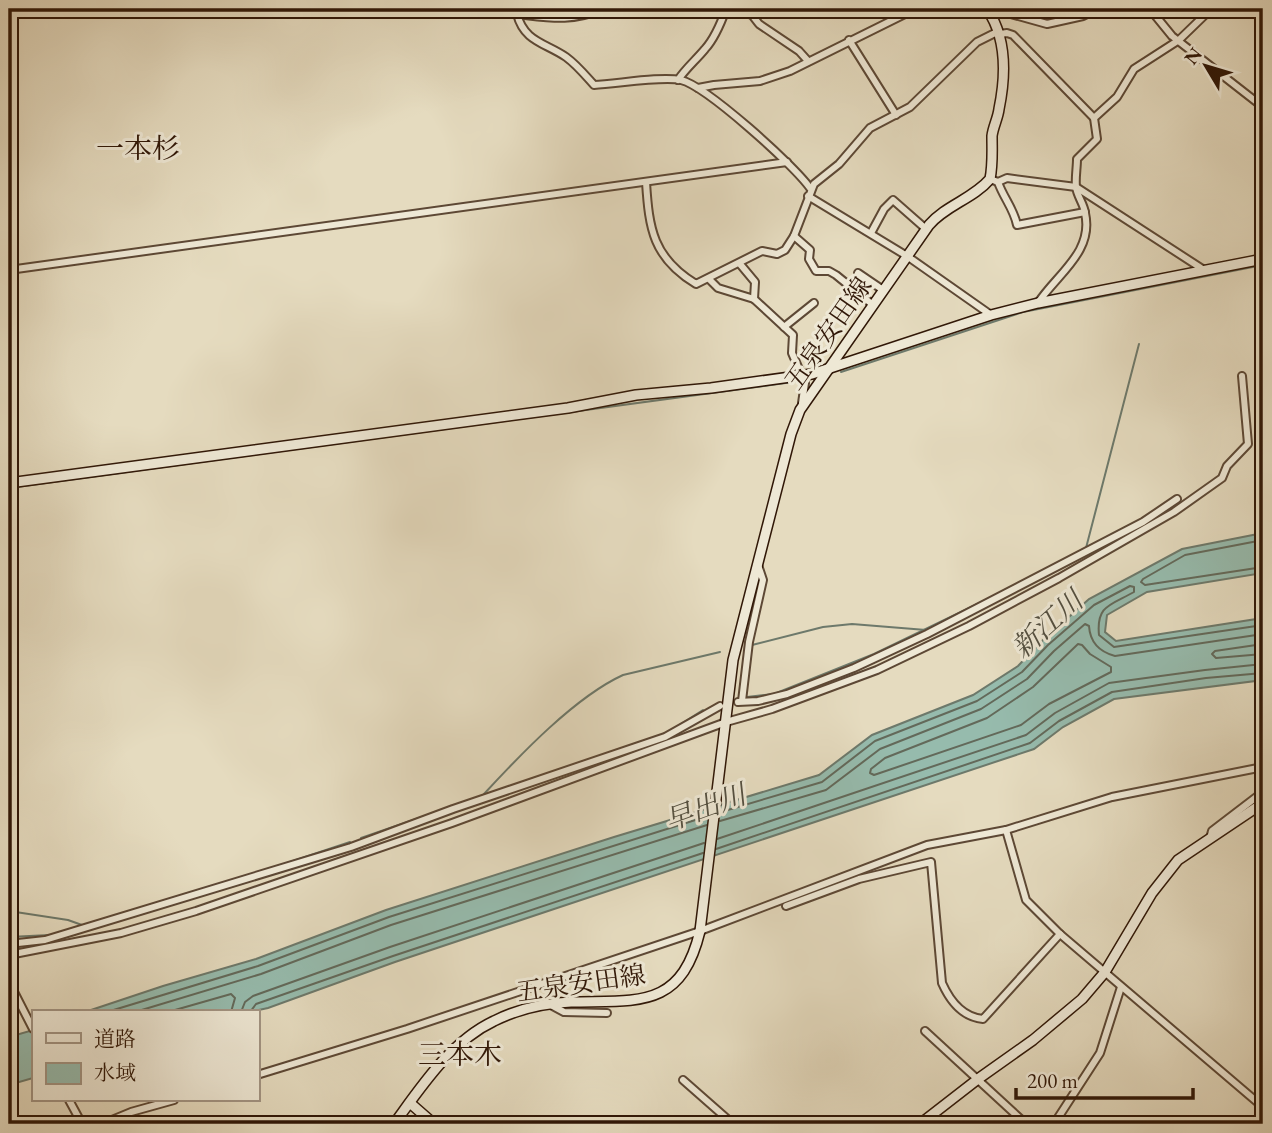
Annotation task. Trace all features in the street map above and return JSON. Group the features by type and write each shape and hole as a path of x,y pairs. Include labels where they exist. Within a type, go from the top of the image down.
{"street":[{"path":"604,9 563,20 516,14 526,31 538,43 568,59 594,85 678,80 698,88 787,162 810,188"},
{"path":"678,80 685,69 706,49 726,9"},
{"path":"736,9 752,15 759,24 799,51 808,61"},
{"path":"987,9 1047,24 1083,16 1097,9"},
{"path":"1150,9 1172,36 1263,107"},
{"path":"1094,118 1117,97 1139,64 1179,40 1211,9"},
{"path":"698,88 761,81 911,10"},
{"path":"998,13 1003,48 1002,91 992,133 994,180 1015,213 1017,225 1085,212"},
{"path":"646,182 649,223 665,258 679,274 696,284 762,251 778,254 785,250 794,236 810,188 839,164 870,128 910,107 977,42 1007,33 1013,35 1094,118 1097,139 1077,159 1076,187 1085,212 1085,237 1080,250 1038,303"},
{"path":"849,40 896,115"},
{"path":"9,270 787,162"},
{"path":"994,180 1007,178 1076,187 1204,270"},
{"name":"五泉安田線","path":"394,1124 443,1061 477,1030 522,1009 549,1004 645,999 668,989 685,969 695,951 700,929 733,660 785,455 802,407 936,216 994,180"},
{"path":"808,196 907,256 991,315"},
{"path":"870,233 884,209 893,200 926,229"},
{"path":"794,236 810,250 809,259 816,271 830,271 873,305"},
{"path":"9,482 568,408 636,395 802,375 827,370 991,315 1038,303 1263,259"},
{"path":"740,264 755,282 754,299"},
{"path":"858,273 883,290"},
{"path":"709,279 718,288 754,299 794,338 792,353 805,383 802,407"},
{"path":"784,327 814,303"},
{"path":"9,955 121,933 196,911 427,832 877,670 969,626 1124,543 1222,478 1227,466 1248,444 1242,376"},
{"path":"757,564 763,580 740,701 758,701 787,694 927,634 1143,522 1177,499"},
{"path":"9,944 45,940 351,847 453,809 665,737 720,706"},
{"path":"259,1074 407,1029 700,929 927,845 1006,830 1112,797 1263,766"},
{"path":"1209,840 1212,831 1263,792"},
{"path":"920,1124 1082,999 1105,972 1152,893 1178,860 1263,803"},
{"path":"1006,830 1026,900 1060,934 1263,1107"},
{"path":"786,906 859,879 932,862 942,983 948,998 970,1018 983,1019 1060,934"},
{"path":"9,982 32,1028"},
{"path":"1054,1124 1100,1053 1121,987"},
{"path":"549,1004 564,1012 607,1013"},
{"path":"925,1031 1027,1124"},
{"path":"682,1080 733,1124"},
{"path":"70,1102 82,1124"},
{"path":"102,1124 167,1102"},
{"path":"410,1103 434,1124"}],"water":[{"path":"1263,533 1263,573 1147,592 1107,615 1105,632 1116,641 1263,618 1263,680 1114,699 1063,727 1034,749 395,962 268,1008 91,1010 256,959 386,910 819,775 872,735 973,695 1018,666 1089,599 1182,549"},
{"path":"32,1030 32,1078 9,1085 9,1037"}],"waterway":[{"path":"841,372 1023,312 1263,265"},
{"path":"1086,548 1139,344"},
{"path":"9,488 800,381"},
{"path":"747,697 774,694 874,654 994,596"},
{"path":"752,645 823,627 852,624 926,630"},
{"path":"484,794 549,728 605,685 623,675 720,652"},
{"path":"673,729 703,710"},
{"path":"644,741 665,734"},
{"path":"361,838 506,788"},
{"path":"278,866 350,842"},
{"path":"9,911 68,920 82,925"},
{"path":"9,937 50,935"}],"district":[{"name":"一本杉","path":"138,148"},
{"name":"三本木","path":"460,1054"}],"water label":[{"name":"新江川","path":"1047,624"},
{"name":"早出川","path":"705,807"}]}
